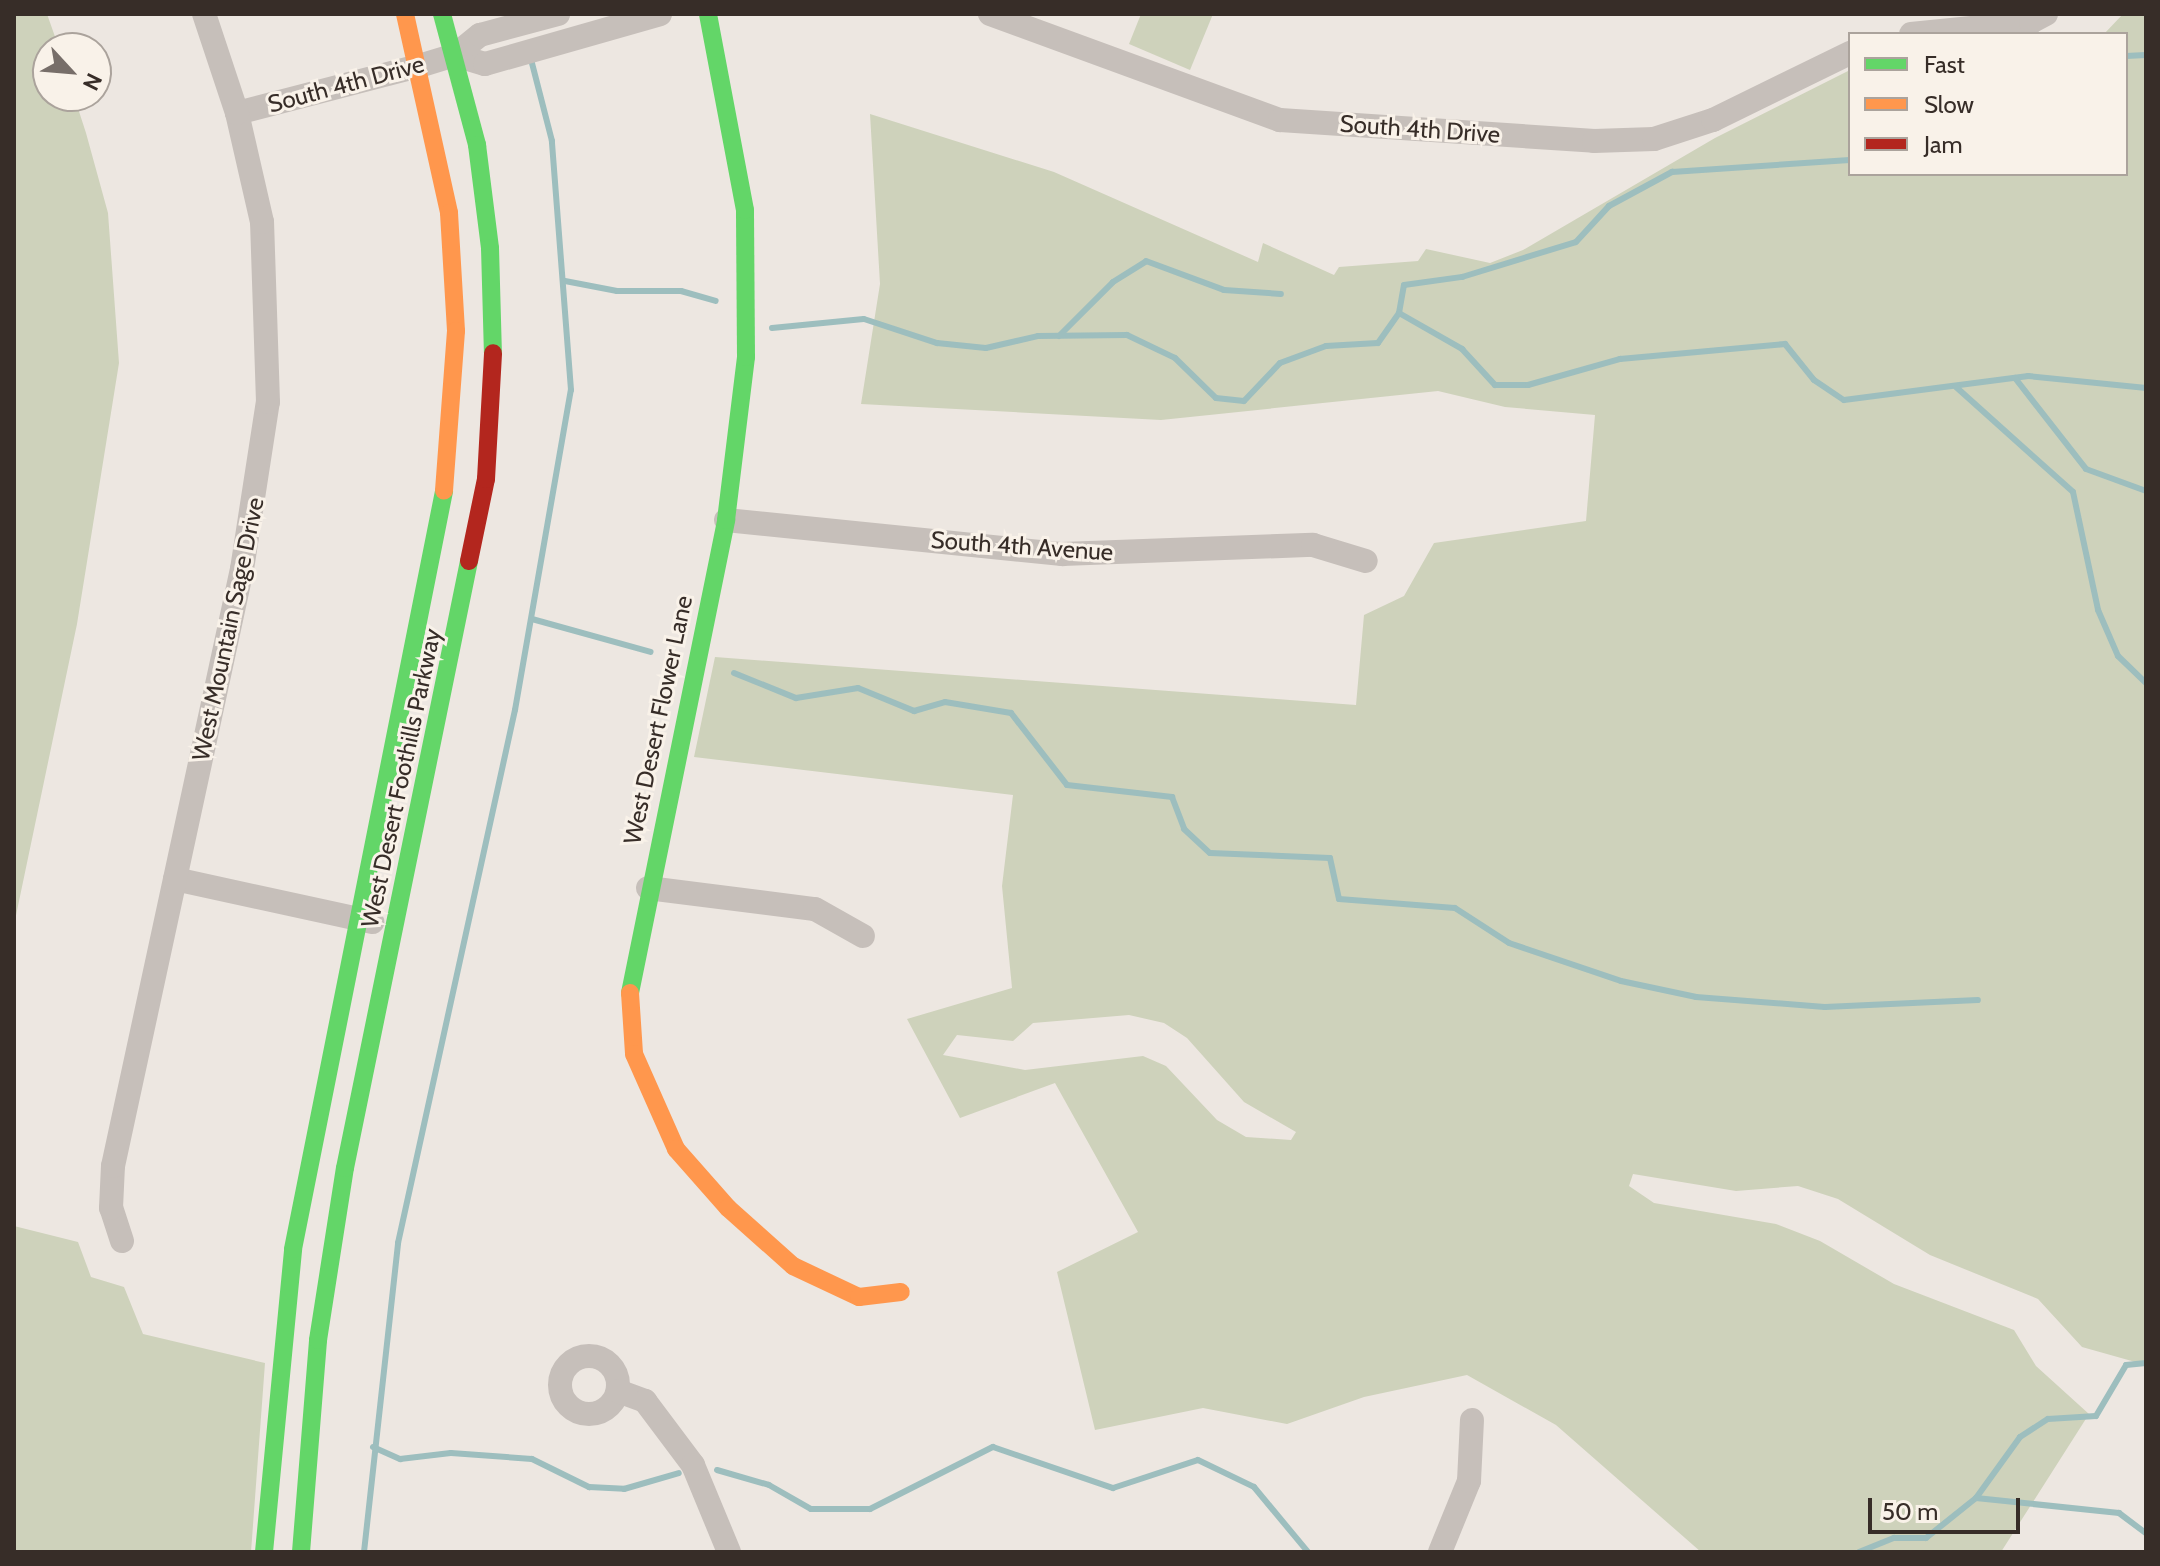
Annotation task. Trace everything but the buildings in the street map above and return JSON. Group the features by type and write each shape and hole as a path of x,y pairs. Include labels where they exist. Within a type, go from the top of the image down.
{"street":[{"name":"West Mountain Sage Drive","path":"122,1241 111,1208 113,1166 244,555 268,402 262,222 237,113 204,14"},
{"name":"West Desert Foothills Parkway","path":"264,1552 280,1335 356,919 439,541 450,460 453,269 445,177 405,14"},
{"name":"West Desert Foothills Parkway","path":"301,1552 330,1255 394,927 474,554 488,455 490,248 477,145 442,14"},
{"name":"South 4th Drive","path":"455,55 485,64 632,18 660,14"},
{"name":"West Desert Flower Lane","path":"708,14 738,166 747,256 746,357 726,520 648,888 628,1008 634,1054 676,1149 728,1208 793,1266 859,1297 901,1292"},
{"name":"South 4th Drive","path":"990,14 1280,120 1594,141 1654,139 1713,120 1848,54"},
{"path":"1931,32 2031,22 2046,14"},
{"name":"South 4th Drive","path":"237,113 455,55 480,35 547,17"},
{"name":"South 4th Avenue","path":"726,520 1062,554 1313,545 1366,561"},
{"path":"175,879 394,927"},
{"path":"648,888 815,909 863,936"},
{"path":"618,1391 645,1401 693,1465 729,1552"},
{"path":"1440,1552 1469,1481 1472,1420"}],"green space":[{"path":"14,14 47,14 53,32 32,32 32,112 79,112 108,213 119,363 77,624 14,925"},
{"path":"1141,14 1213,14 1190,70 1129,44"},
{"path":"2123,14 2146,14 2146,1365 2082,1347 2038,1299 1930,1255 1838,1199 1798,1186 1736,1191 1633,1174 1629,1186 1654,1203 1776,1224 1820,1241 1894,1284 2014,1330 2036,1366 2089,1414 2001,1552 1701,1552 1556,1425 1467,1375 1364,1397 1287,1424 1203,1408 1095,1430 1057,1272 1138,1232 1055,1083 960,1118 907,1019 1012,988 1002,886 1013,795 694,757 715,657 1356,705 1364,615 1404,596 1434,543 1586,521 1595,415 1505,407 1438,391 1161,420 861,404 880,284 870,114 1054,172 1258,262 1263,243 1334,275 1339,267 1418,261 1426,249 1490,263 1523,250 1715,138 1848,71 1848,176 2128,176 2128,32 2106,32","holes":["1129,1015 1164,1023 1187,1038 1244,1102 1296,1132 1291,1140 1246,1137 1217,1120 1166,1066 1143,1056 1025,1070 943,1055 957,1035 1013,1041 1033,1023"]},
{"path":"14,1226 78,1242 91,1277 124,1287 143,1334 265,1363 251,1552 14,1552"}],"waterway":[{"path":"2128,56 2146,55"},
{"path":"364,1552 398,1243 515,710 571,390 552,141 531,59"},
{"path":"1399,313 1404,285 1462,277 1576,242 1609,206 1672,172 1848,160"},
{"path":"1059,336 1113,282 1146,261 1224,290 1281,294"},
{"path":"565,281 617,291 681,291 716,301"},
{"path":"772,328 864,319 937,343 986,348 1038,336 1127,335 1175,358 1216,398 1244,401 1280,363 1326,346 1378,343 1399,313 1462,349 1495,385 1528,385 1620,359 1785,344 1814,380 1844,400 2028,376 2146,388"},
{"path":"2015,378 2086,469 2146,491"},
{"path":"1956,387 2073,492 2098,610 2118,656 2146,683"},
{"path":"532,619 651,652"},
{"path":"734,673 796,698 858,688 914,711 945,702 1011,713 1067,785 1172,797 1184,829 1210,853 1330,858 1339,899 1455,908 1509,943 1621,981 1696,997 1825,1007 1978,1000"},
{"path":"1976,1498 2020,1437 2048,1419 2096,1416 2126,1365 2146,1363"},
{"path":"373,1447 400,1459 451,1453 532,1459 589,1487 624,1489 679,1473"},
{"path":"717,1470 769,1485 811,1509 870,1509 993,1447 1113,1488 1198,1460 1254,1487 1308,1552"},
{"path":"1859,1552 1894,1538 1926,1538 1976,1498 2119,1513 2146,1533"}],"traffic: fast":[{"path":"442,14 477,145 490,248 493,353"},
{"path":"630,993 726,520 746,357 745,210 708,14"},
{"path":"264,1552 293,1249 444,491"},
{"path":"301,1552 318,1340 345,1168 469,561"}],"traffic: slow":[{"path":"405,14 449,213 456,331 444,491"},
{"path":"630,993 634,1054 676,1149 728,1208 793,1266 859,1297 901,1292"}],"traffic: jam":[{"path":"469,561 486,479 493,353"}]}
